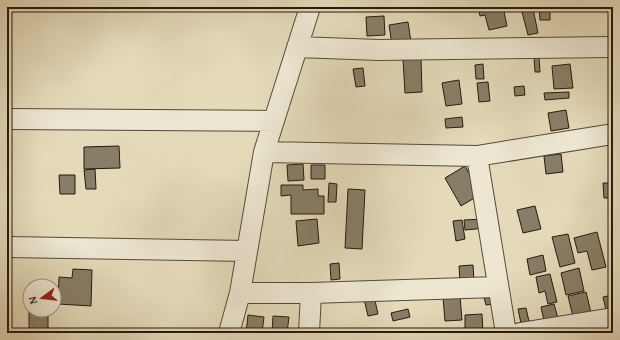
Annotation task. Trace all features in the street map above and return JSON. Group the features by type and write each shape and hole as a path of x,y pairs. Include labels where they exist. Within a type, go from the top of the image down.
{"street":[{"path":"229,333 240,293 264,152 310,7"},
{"path":"297,47 379,50 613,46"},
{"path":"7,119 274,121"},
{"path":"264,152 477,156 613,134"},
{"path":"477,156 497,287 506,333"},
{"path":"7,247 247,251"},
{"path":"240,293 311,293 497,287"},
{"path":"309,333 311,293"},
{"path":"520,333 613,318"}],"building":[{"path":"401,7 422,7 402,10"},
{"path":"478,7 503,7 507,26 489,30 485,15 480,16"},
{"path":"539,8 550,8 550,20 540,20"},
{"path":"533,9 538,33 528,35 522,12"},
{"path":"384,16 385,35 367,36 366,17"},
{"path":"408,22 411,42 392,45 389,25"},
{"path":"534,57 539,57 540,72 535,72"},
{"path":"421,58 422,92 405,93 403,59"},
{"path":"483,64 484,79 476,79 475,65"},
{"path":"570,64 573,88 554,89 552,66"},
{"path":"363,68 365,86 356,87 353,69"},
{"path":"459,80 462,104 446,106 442,83"},
{"path":"488,82 490,101 479,102 477,83"},
{"path":"524,86 525,95 515,96 514,87"},
{"path":"569,92 569,98 545,100 544,93"},
{"path":"566,110 569,128 551,131 548,113"},
{"path":"462,117 463,127 446,128 445,119"},
{"path":"119,146 120,168 84,169 84,147"},
{"path":"561,154 563,172 546,174 544,156"},
{"path":"303,164 304,180 288,181 287,165"},
{"path":"311,165 325,165 325,179 311,179"},
{"path":"465,166 481,194 461,206 445,178"},
{"path":"95,169 96,189 86,189 84,170"},
{"path":"59,175 75,175 75,194 60,194"},
{"path":"329,183 337,184 336,202 328,202"},
{"path":"603,183 609,183 610,198 604,198"},
{"path":"281,185 303,185 303,190 318,189 318,196 324,196 324,214 291,214 291,195 281,196"},
{"path":"348,189 365,190 362,249 345,248"},
{"path":"613,200 613,223 609,201"},
{"path":"535,206 541,229 523,233 517,210"},
{"path":"317,219 319,243 298,246 296,221"},
{"path":"485,219 486,228 465,230 464,220"},
{"path":"462,220 465,239 456,241 453,221"},
{"path":"597,232 606,267 592,270 587,251 578,253 574,238"},
{"path":"568,234 575,263 560,267 552,237"},
{"path":"543,255 546,271 530,275 527,259"},
{"path":"339,263 340,279 331,280 330,264"},
{"path":"473,265 474,281 460,282 459,266"},
{"path":"579,268 584,291 566,295 561,273"},
{"path":"73,269 92,270 91,306 62,304 62,278 59,277 72,278"},
{"path":"550,274 557,302 548,304 545,291 539,293 536,277"},
{"path":"586,292 592,317 574,321 568,296"},
{"path":"495,295 496,304 486,305 484,297"},
{"path":"613,295 613,313 607,314 603,297"},
{"path":"374,296 378,314 368,316 364,299"},
{"path":"460,296 462,320 445,321 443,297"},
{"path":"554,304 559,322 545,325 541,307"},
{"path":"526,308 530,326 522,328 518,309"},
{"path":"408,309 410,317 393,321 391,313"},
{"path":"482,314 483,333 465,333 465,315"},
{"path":"248,315 264,317 262,333 246,333"},
{"path":"273,316 289,317 287,333 272,333"},
{"path":"29,318 48,318 48,333 29,333"},
{"path":"459,332 459,333 444,333"}]}
